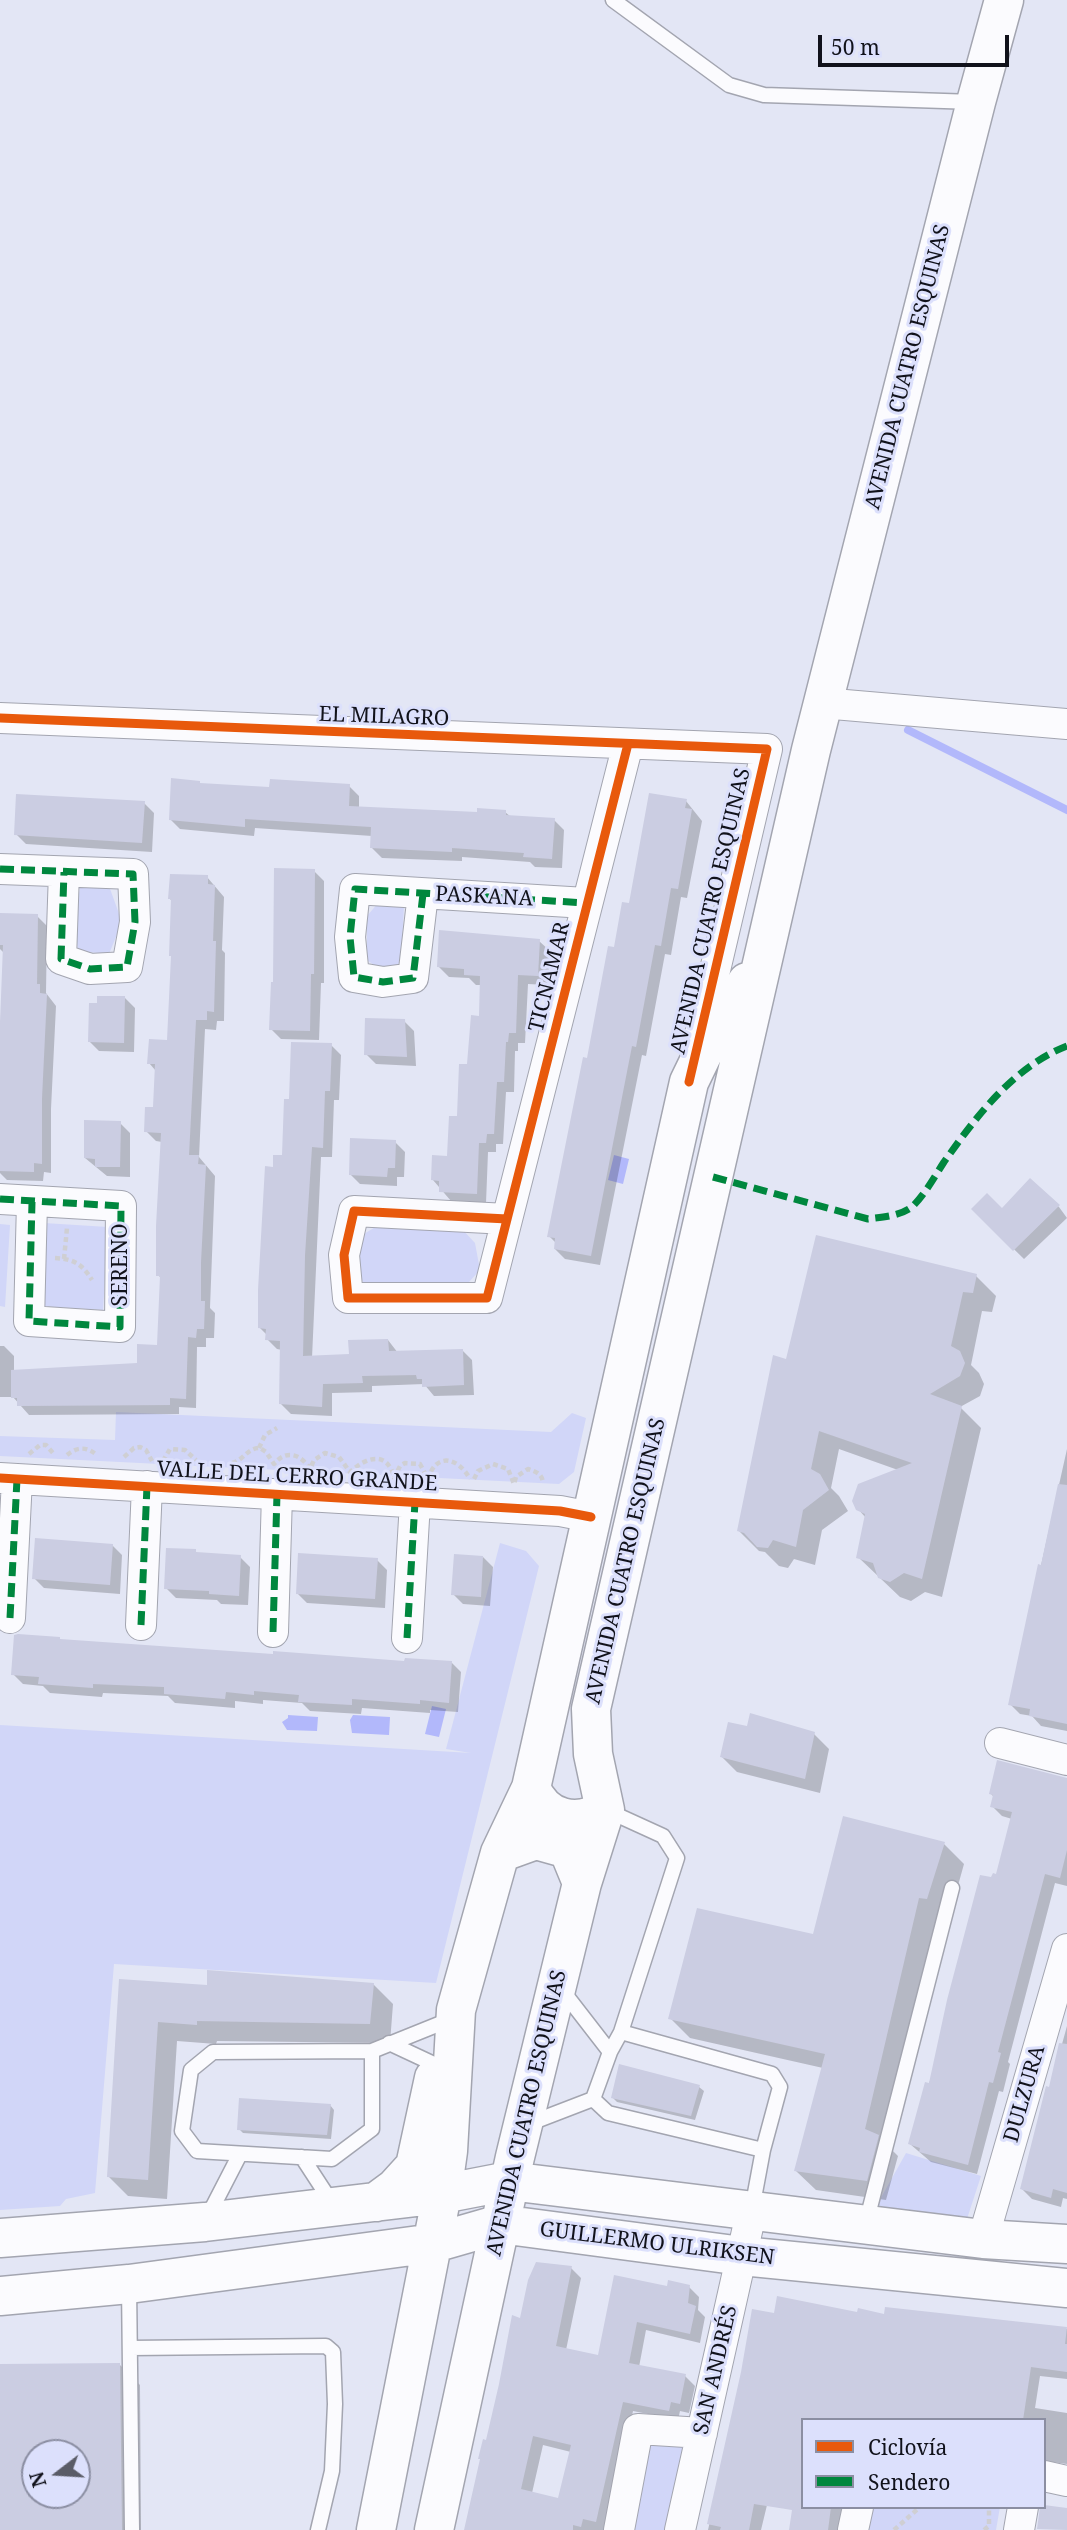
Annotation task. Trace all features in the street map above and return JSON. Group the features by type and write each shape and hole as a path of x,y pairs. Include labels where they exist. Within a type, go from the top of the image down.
{"main road":[{"name":"AVENIDA CUATRO ESQUINAS","path":"434,2530 522,2126 582,1883 605,1810 593,1754 591,1709 822,703 1000,6"},
{"name":"AVENIDA CUATRO ESQUINAS","path":"376,2530 442,2194 448,2151 452,2015 500,1853 531,1788 689,1082 707,1045 761,960"},
{"path":"531,1788 542,1806 559,1818 583,1820 605,1810"},
{"path":"500,1853 536,1840 568,1849 582,1883"},
{"path":"376,2202 395,2188 415,2166 436,2064 452,2015"},
{"path":"0,2238 205,2222 442,2194 509,2181 984,2239 1067,2244"},
{"name":"GUILLERMO ULRIKSEN","path":"0,2296 129,2284 434,2243 500,2224 742,2256 1067,2288"}],"street":[{"path":"822,703 1067,724"},
{"name":"EL MILAGRO","path":"0,718 766,748"},
{"name":"TICNAMAR","path":"507,1219 354,1211 344,1255 348,1298 487,1298 628,744"},
{"name":"AVENIDA CUATRO ESQUINAS","path":"689,1082 766,748"},
{"path":"0,869 64,872"},
{"name":"PASKANA","path":"423,894 586,903"},
{"name":"SERENO","path":"0,1199 121,1206 120,1327 29,1321 32,1202"},
{"path":"9,1479 10,1618"},
{"name":"VALLE DEL CERRO GRANDE","path":"9,1479 560,1511 591,1517"},
{"path":"141,1625 148,1486"},
{"path":"273,1632 277,1494"},
{"path":"407,1639 415,1502"},
{"path":"1000,1744 1067,1760"},
{"name":"DULZURA","path":"984,2239 1067,1949"},
{"name":"SAN ANDRÉS","path":"680,2530 752,2209"},
{"path":"619,2530 638,2429 702,2433"},
{"path":"1046,2476 1067,2481"},
{"path":"853,2530 858,2509"},
{"path":"1019,2530 1023,2509"}],"lane":[{"path":"613,0 729,85 764,95 976,102"},
{"path":"522,2126 593,2099 610,2052 621,2032 677,1858 663,1836 605,1810"},
{"path":"865,2224 952,1888"},
{"path":"557,1983 610,2052"},
{"path":"372,2051 372,2129 332,2159 197,2151 182,2131 191,2070 213,2052 372,2051 452,2015"},
{"path":"621,2032 772,2074 780,2087 763,2150 752,2209"},
{"path":"390,2043 436,2064"},
{"path":"593,2099 608,2113 763,2150"},
{"path":"205,2222 240,2154"},
{"path":"302,2157 334,2207"},
{"path":"129,2284 132,2530"},
{"path":"130,2348 326,2346 333,2352 335,2404 332,2471 318,2530"}],"path":[{"path":"30,1298 35,1277 55,1258 71,1259 84,1268 94,1283"},
{"path":"259,1448 265,1435 277,1428"},
{"path":"118,1461 134,1448 140,1447 146,1450 157,1464 163,1461 170,1450 185,1450 193,1460 204,1461"},
{"path":"67,1455 81,1448 88,1449 101,1459"},
{"path":"225,1462 238,1461 248,1451 259,1448 266,1452 274,1464 282,1456 296,1455 303,1458 310,1469 314,1460 325,1453 339,1457 350,1472 365,1460 379,1459 388,1463 394,1478 400,1466 416,1462 421,1464 428,1479 434,1466 448,1460 461,1466 472,1483 478,1471 493,1464 508,1469 514,1484 516,1477 528,1469 537,1472 543,1478 543,1488"},
{"path":"894,2530 918,2509"},
{"path":"984,2530 989,2526 989,2509"}],"shaded area":[{"path":"81,885 109,886 122,922 109,954 78,951 74,914"},
{"path":"379,902 404,906 401,962 388,968 380,968 367,960 367,916"},
{"path":"44,1223 108,1227 103,1310 39,1306"},
{"path":"0,1224 10,1225 5,1307 0,1306"},
{"path":"377,1226 461,1228 475,1243 480,1270 469,1282 366,1287 357,1271 359,1237"},
{"path":"116,1412 551,1432 572,1413 586,1418 574,1472 559,1484 0,1456 0,1436 115,1440"},
{"path":"500,1543 526,1551 539,1566 436,1983 114,1964 95,2193 66,2199 60,2206 0,2210 0,1725 471,1753 446,1749"},
{"path":"906,2153 981,2176 965,2225 880,2208 878,2203"},
{"path":"643,2435 690,2437 673,2530 625,2530"},
{"path":"872,2509 1000,2509 996,2530 867,2530"}],"water":[{"path":"614,1155 629,1159 623,1184 608,1180"},
{"path":"432,1706 446,1709 439,1737 425,1734"},
{"path":"288,1715 318,1717 317,1731 287,1730 282,1722"},
{"path":"353,1715 390,1717 389,1735 352,1733 350,1720"}],"building":[{"path":"171,778 200,783 269,787 270,779 350,784 349,806 477,812 477,808 506,810 506,815 555,818 552,859 523,857 524,853 452,848 452,852 370,848 371,827 245,819 245,827 169,820"},
{"path":"649,793 687,799 685,808 692,809 678,889 671,888 661,946 655,945 636,1047 632,1046 591,1256 554,1249 555,1238 547,1237 583,1057 587,1058 608,946 614,947 622,902 629,903"},
{"path":"16,794 145,801 142,843 14,835"},
{"path":"274,868 315,869 314,974 311,974 310,1031 269,1030 273,982"},
{"path":"170,874 208,875 208,884 215,885 214,1012 207,1011 207,1020 196,1020 189,1155 199,1155 198,1164 206,1165 201,1262 201,1301 205,1301 204,1329 197,1329 196,1338 188,1337 186,1399 170,1398 170,1405 17,1406 17,1398 11,1398 11,1370 137,1363 137,1344 157,1345 160,1276 156,1276 156,1226 161,1133 144,1132 145,1107 153,1107 155,1064 147,1064 149,1039 167,1040 171,956 171,899 168,899"},
{"path":"0,913 38,914 37,984 40,984 40,993 47,994 42,1164 34,1163 34,1172 0,1171 3,945 0,945"},
{"path":"439,930 540,939 538,976 518,975 516,1033 509,1033 506,1042 504,1082 497,1082 494,1134 487,1134 486,1143 479,1143 477,1194 439,1192 439,1181 431,1180 432,1155 447,1156 449,1116 457,1116 459,1064 467,1064 471,1015 479,1016 480,976 464,975 464,969 437,967"},
{"path":"97,996 125,996 124,1043 88,1042 89,1003 97,1003"},
{"path":"365,1018 405,1019 407,1057 364,1055"},
{"path":"291,1042 332,1043 330,1091 325,1091 323,1148 312,1147 305,1255 303,1356 349,1354 348,1340 388,1339 389,1351 463,1349 464,1385 422,1387 422,1379 417,1379 416,1375 362,1376 363,1383 323,1384 322,1407 279,1404 280,1341 265,1340 266,1329 258,1328 258,1290 265,1166 273,1167 273,1155 282,1155 284,1099 289,1099"},
{"path":"84,1120 121,1121 120,1167 95,1167 95,1159 84,1158"},
{"path":"350,1138 396,1140 395,1168 388,1168 387,1177 349,1175"},
{"path":"1030,1178 1060,1205 1013,1251 971,1209 987,1193 1002,1208"},
{"path":"816,1235 977,1274 973,1293 963,1292 951,1346 960,1351 965,1363 960,1376 930,1394 962,1406 922,1579 904,1573 890,1582 878,1578 873,1563 856,1558 865,1514 856,1510 852,1501 858,1484 912,1463 819,1431 811,1469 820,1474 829,1490 803,1510 796,1547 773,1540 768,1548 757,1547 744,1533 737,1531 773,1355 786,1359"},
{"path":"1058,1484 1067,1485 1067,1724 1029,1716 1030,1709 1008,1705"},
{"path":"35,1538 113,1544 110,1585 32,1579"},
{"path":"166,1548 241,1555 239,1596 209,1594 209,1591 164,1589"},
{"path":"298,1553 378,1558 375,1599 296,1594"},
{"path":"454,1554 483,1556 481,1597 451,1595"},
{"path":"14,1635 273,1654 273,1651 404,1661 405,1658 452,1661 449,1703 420,1700 420,1704 352,1699 352,1705 298,1702 299,1695 254,1691 254,1695 226,1692 225,1699 164,1694 164,1687 93,1684 93,1688 38,1684 39,1677 11,1675"},
{"path":"750,1713 815,1732 805,1779 720,1757 728,1722 747,1726"},
{"path":"997,1760 1067,1778 1067,1850 1060,1878 1045,1874 998,2052 1001,2053 993,2083 989,2082 968,2165 919,2152 920,2148 908,2144 925,2082 929,2083 947,2000 980,1875 991,1877 993,1873 996,1874 1012,1812 990,1807 993,1795 989,1794"},
{"path":"843,1816 945,1842 927,1899 919,1898 865,2129 879,2135 867,2181 794,2171 825,2054 668,2019 697,1908 813,1934"},
{"path":"207,1970 374,1983 370,2024 197,2021 197,2025 158,2022 148,2180 107,2177 119,1979 207,1985"},
{"path":"1059,2043 1067,2044 1067,2193 1053,2189 1051,2198 1020,2189"},
{"path":"619,2064 700,2085 691,2116 611,2098"},
{"path":"239,2098 331,2104 327,2135 237,2130"},
{"path":"536,2262 572,2266 556,2346 598,2355 614,2275 667,2286 668,2280 690,2285 688,2303 696,2306 690,2334 637,2322 629,2363 686,2374 680,2404 671,2402 669,2411 623,2402 596,2522 583,2519 581,2527 573,2525 573,2530 464,2530 478,2459 483,2439 486,2440 499,2384 512,2315 520,2318 528,2280","holes":["533,2436 571,2445 558,2498 521,2489"]},
{"path":"777,2296 857,2312 858,2308 884,2314 885,2307 1067,2327 1067,2372 1031,2367 1023,2418 801,2418 801,2509 831,2509 828,2530 789,2530 792,2510 754,2504 749,2530 720,2530 721,2527 707,2524 741,2372 752,2309 774,2313"},
{"path":"120,2363 122,2530 0,2530 0,2364"},
{"path":"1046,2505 1067,2508 1067,2530 1037,2529 1040,2509 1046,2509"}],"waterway":[{"path":"908,730 1067,810"}],"marked path":[{"path":"0,869 133,874 135,922 127,967 90,969 61,959 64,872"},
{"path":"423,894 413,978 383,982 354,977 350,937 355,889 586,903"},
{"path":"713,1177 868,1219 903,1212 922,1196 956,1145 997,1095 1030,1067 1067,1046"},
{"path":"0,1199 121,1206 120,1327 29,1321 32,1202"},
{"path":"10,1618 17,1479"},
{"path":"141,1625 147,1486"},
{"path":"273,1632 277,1494"},
{"path":"407,1638 415,1502"}],"cycle path":[{"path":"0,718 767,749 689,1082"},
{"path":"507,1219 354,1211 344,1255 348,1298 487,1298 628,744"},
{"path":"0,1478 560,1511 591,1517"}]}
